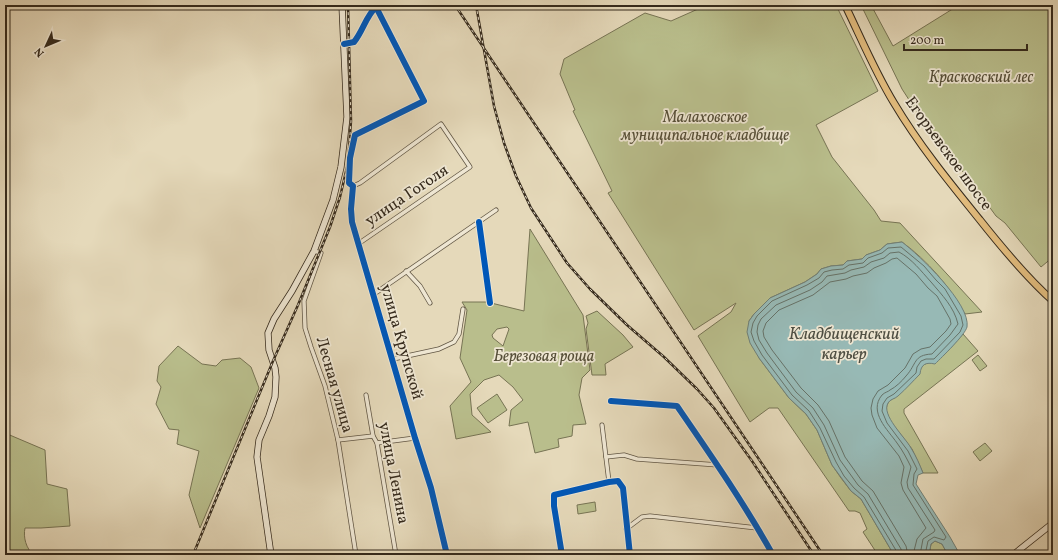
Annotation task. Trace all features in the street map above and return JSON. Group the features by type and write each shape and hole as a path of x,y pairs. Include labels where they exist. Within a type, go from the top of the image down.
{"main road":[{"path":"271,555 257,457 259,440 275,397 276,377 275,368 269,350 268,333 274,319 292,291 314,251 333,200 341,167 347,117 342,5"},
{"name":"Егорьевское шоссе","path":"846,5 887,90 916,138 1012,260 1035,285 1053,301"},
{"path":"1013,555 1053,523"}],"street":[{"name":"улица Крупской","path":"344,44 354,42 359,36 371,11 376,7 424,101 355,135 350,158 349,183 353,186 351,209 352,222 431,488 447,555"},
{"name":"улица Гоголя","path":"353,186 360,183 442,124 470,167 358,244"},
{"path":"373,293 377,292 496,210"},
{"path":"479,222 490,303"},
{"name":"Лесная улица","path":"314,251 321,253 304,301 304,322 310,347 325,386 338,440 356,555"},
{"path":"406,271 420,286 430,303"},
{"path":"393,360 439,348 454,342 460,334 463,309"},
{"name":"улица Ленина","path":"366,395 373,436 377,443 396,555"},
{"path":"611,401 677,406 718,465 758,528 773,555"},
{"path":"602,425 609,482"},
{"path":"338,440 373,436"},
{"path":"377,443 415,438"},
{"path":"606,457 624,455 637,459 718,465"},
{"path":"562,555 554,506 554,495 618,481 623,488 626,529 630,555"},
{"path":"626,529 642,517 650,516 758,528"}],"green space":[{"name":"Малаховское муниципальное кладбище","path":"707,5 836,5 878,91 816,125 832,157 881,221 900,223 982,312 965,314 945,284 921,257 902,242 887,244 880,250 866,255 862,259 847,261 843,265 821,269 817,274 805,282 770,298 749,321 759,358 789,398 806,414 817,430 832,465 851,491 861,499 894,555 878,555 863,532 867,529 860,513 849,511 778,408 769,408 750,422 698,336 731,312 736,303 694,330 608,193 612,191 573,111 575,110 560,74 564,59 645,13 671,21"},
{"name":"Красковский лес","path":"861,5 871,5 893,46 959,5 1053,5 1053,257 1041,267 1005,223 996,216 966,175 939,146 902,89"},
{"name":"Березовая роща","path":"530,229 583,315 590,370 582,378 579,395 586,424 573,425 572,436 558,439 559,447 535,453 528,422 509,426 511,410 523,400 513,387 499,375 484,380 470,394 472,415 491,432 456,439 450,406 471,382 460,358 467,310 462,302 487,302 524,311","holes":["507,327 509,329 503,346 493,338 492,335 497,329"]},
{"path":"597,311 623,335 633,347 605,364 606,375 592,375 586,329 588,323 586,316"},
{"path":"963,334 978,351 904,409 904,413 938,473 923,473 912,449 890,421 886,410 887,405 889,401 896,397 923,365 944,355"},
{"path":"178,346 202,364 216,366 222,360 240,358 251,367 259,388 200,528 189,495 199,451 177,444 179,430 169,429 156,404 161,387 157,381 159,366"},
{"path":"978,355 987,366 980,371 972,360"},
{"path":"497,394 507,410 488,423 477,408"},
{"path":"5,433 45,450 47,484 67,489 70,526 25,528 24,535 26,543 29,550 34,555 5,555"},
{"path":"985,443 992,451 980,461 973,452"},
{"path":"595,502 596,511 578,514 577,505"},
{"path":"935,541 942,544 948,555 929,555 931,544"}],"water":[{"name":"Кладбищенский карьер","path":"902,242 931,269 953,293 966,317 967,327 958,340 935,364 924,364 920,374 907,388 888,403 887,408 891,420 908,443 918,460 923,473 918,475 916,484 959,553 955,555 948,555 942,544 935,541 931,544 929,555 894,555 861,499 851,491 832,465 817,430 806,414 789,398 759,358 750,343 747,332 749,321 770,298 805,282 817,274 821,269 843,265 847,261 862,259 866,255 880,250 887,244"}],"railway":[{"path":"193,555 273,361 298,305 330,227 340,197 348,163 351,121 348,5"},
{"path":"455,5 823,555"},
{"path":"476,5 494,106 504,143 516,176 531,208 567,263 590,289 627,325 664,357 714,408 752,461 814,555"}],"cycle path":[{"path":"344,44 354,42 376,7 424,101 355,135 350,158 349,183 353,186 351,209 352,222 431,488 447,555"},
{"path":"479,222 490,303"},
{"path":"611,401 677,406 739,498 773,555"},
{"path":"562,555 554,506 554,495 618,481 623,488 630,555"}]}
